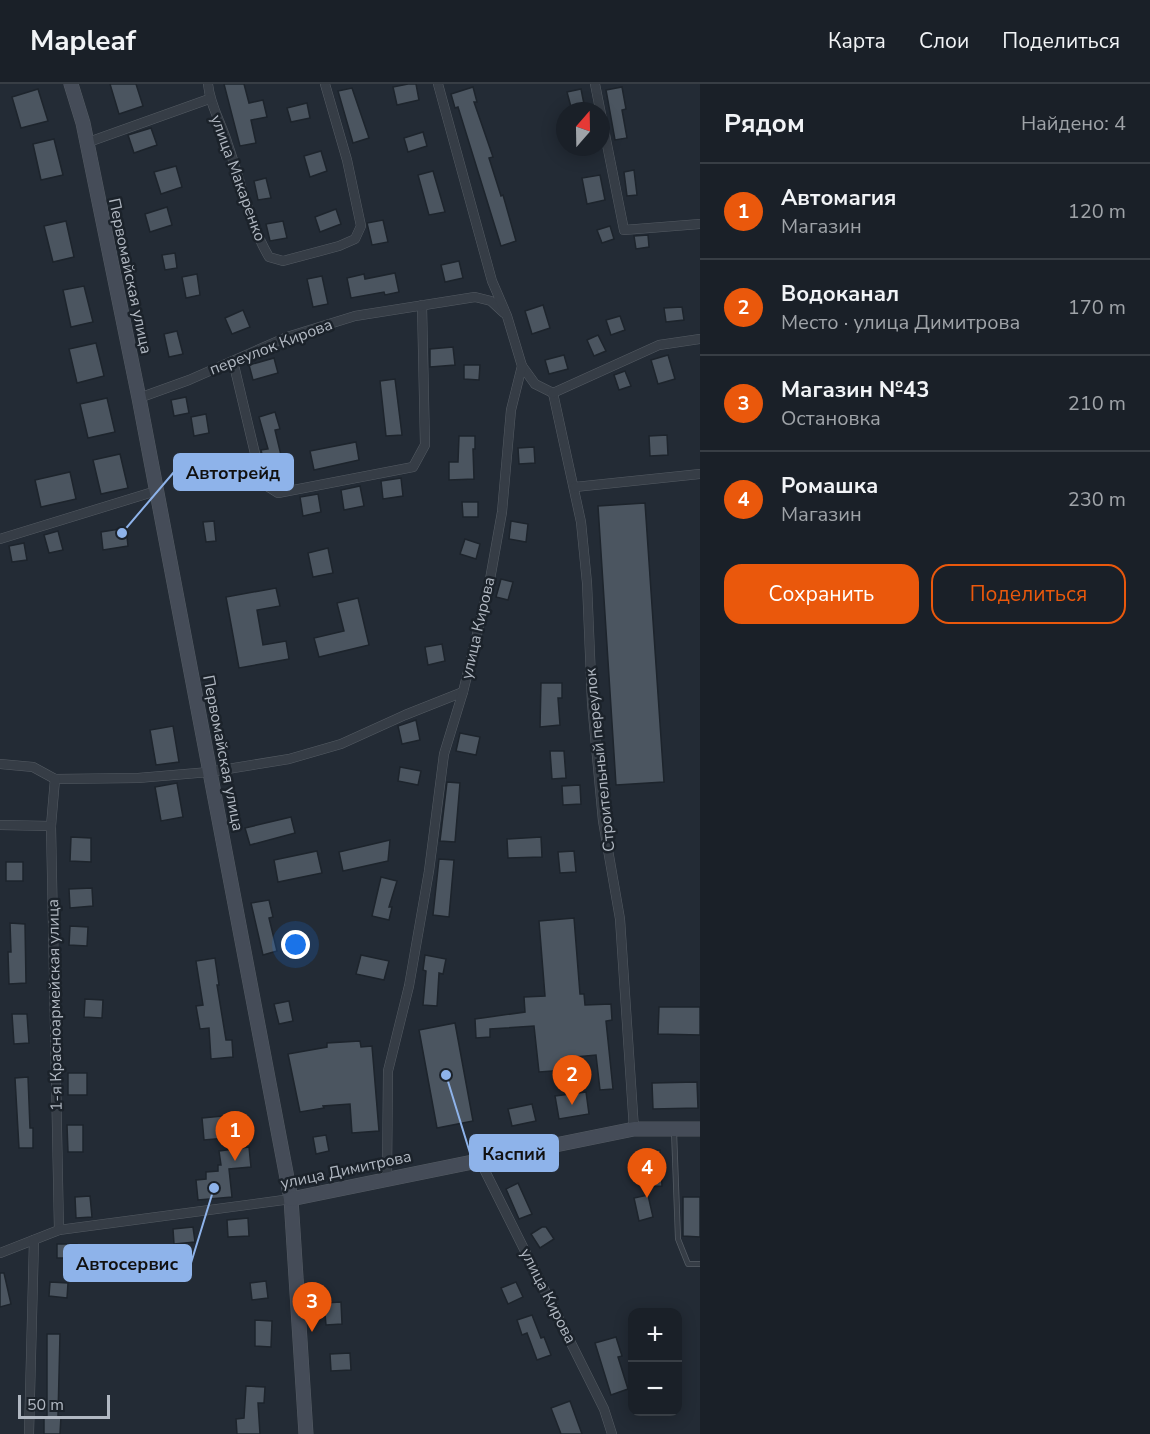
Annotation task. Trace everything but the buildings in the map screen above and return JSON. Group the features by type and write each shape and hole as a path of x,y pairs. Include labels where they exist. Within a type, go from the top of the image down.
{"main road":[{"name":"Первомайская улица","path":"71,84 83,123 139,398 291,1199 306,1434"},
{"name":"улица Димитрова","path":"291,1199 634,1129 700,1129"}],"street":[{"name":"улица Макаренко","path":"208,84 209,99 227,141 258,240 269,257 283,261 347,242 355,238 361,226 347,160 325,84"},
{"path":"438,84 492,281 507,316 522,366 535,384 554,393 659,345 700,339"},
{"path":"595,84 624,230 700,224"},
{"name":"улица Макаренко","path":"86,143 209,99"},
{"name":"переулок Кирова","path":"139,398 189,380 287,337 355,316 475,297 491,302 507,316"},
{"path":"233,361 262,483 278,493 413,467 425,445 422,305"},
{"name":"улица Кирова","path":"387,1178 388,1071 409,986 429,871 444,754 463,692 489,585 502,512 511,410 522,366"},
{"name":"Строительный переулок","path":"554,393 581,522 587,583 592,703 603,821 620,919 634,1129"},
{"path":"574,487 700,474"},
{"path":"0,539 156,491"},
{"path":"0,764 33,767 55,779 138,778 209,772 289,759 341,744 463,692"},
{"name":"1-я Красноармейская улица","path":"55,779 51,826 59,1230"},
{"path":"0,825 51,826"},
{"name":"улица Кирова","path":"479,1159 604,1409 612,1434"},
{"name":"улица Димитрова","path":"0,1253 59,1230 291,1199"},
{"path":"29,1434 34,1240"}],"lane":[{"path":"673,1129 678,1239 688,1264 700,1264"}],"place":[{"name":"Автотрейд","path":"122,533"},
{"name":"Каспий","path":"446,1075"},
{"name":"Водоканал","path":"572,1105"},
{"name":"Автомагия","path":"235,1161"},
{"name":"Автосервис","path":"214,1188"},
{"name":"Ромашка","path":"647,1198"},
{"name":"Магазин №43","path":"312,1332"}]}
